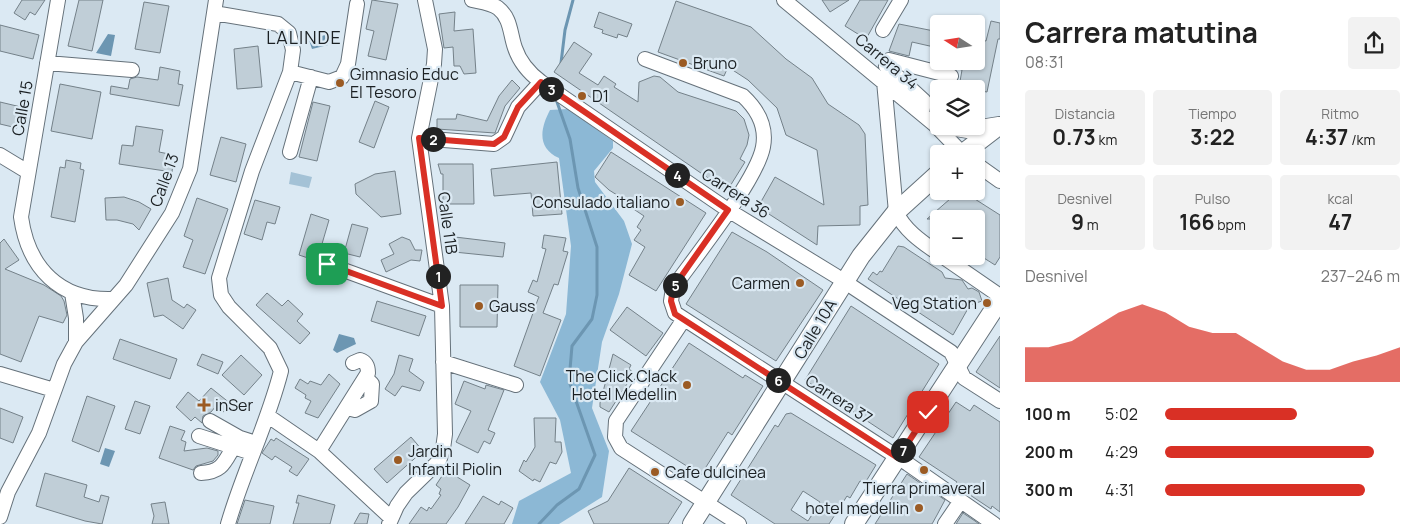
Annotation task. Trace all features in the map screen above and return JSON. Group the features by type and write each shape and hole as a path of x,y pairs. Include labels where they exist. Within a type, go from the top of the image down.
{"main road":[{"path":"985,128 1000,125"},
{"path":"974,145 1000,125"},
{"name":"Calle 10A","path":"692,524 844,282 896,212 930,181"},
{"path":"854,524 959,365 1000,298"}],"street":[{"name":"Calle 15","path":"58,0 21,217 24,238 33,258 48,277 72,293 92,298 113,299"},
{"name":"Calle 11B","path":"390,521 406,493 439,461 443,449 442,306 419,138 434,64 435,49 425,0"},
{"name":"Carrera 36","path":"472,0 494,5 504,13 510,24 520,59 527,70 541,82 728,210 844,282 951,352 964,378 1000,401"},
{"path":"883,30 901,0"},
{"name":"Carrera 34","path":"788,1 930,117"},
{"path":"212,4 278,24 289,33 293,50 290,72 252,171 219,278 221,295 229,307 270,348 281,371 268,416 254,448 228,524"},
{"name":"Calle 13","path":"0,517 4,490 39,432 64,364 76,342 113,299 155,242 172,213 190,169 212,4"},
{"path":"290,72 329,82 342,77 348,64 357,4"},
{"path":"645,59 736,93 753,105 764,130 763,147 745,185 728,210"},
{"path":"930,112 924,101 886,66 889,60 951,76"},
{"path":"48,63 132,70"},
{"path":"290,152 311,78"},
{"path":"884,81 896,212 910,231 930,247"},
{"path":"419,138 494,144 504,137 518,107 541,82"},
{"name":"Carrera 34","path":"947,135 955,145"},
{"path":"0,155 28,172"},
{"path":"985,170 1000,181"},
{"name":"Carrera 37","path":"728,210 673,288 671,301 675,314 898,458 994,524"},
{"path":"327,264 442,306"},
{"path":"954,265 1000,298"},
{"path":"72,293 76,318 76,342"},
{"path":"684,320 616,421 615,437 621,448 739,524"},
{"path":"319,451 366,378 368,367 364,361 354,362"},
{"path":"443,362 516,385"},
{"path":"0,374 54,390"},
{"path":"268,416 319,451 390,521"},
{"path":"210,421 254,448"},
{"path":"199,436 234,446 254,448"},
{"path":"201,473 214,473 221,468 234,446"},
{"path":"945,524 960,502"}],"shaded area":[{"path":"108,34 115,35 111,56 96,53"},
{"path":"325,35 328,45 312,49 309,40"},
{"path":"568,109 613,141 613,148 594,171 595,182 624,221 632,244 619,294 602,342 592,408 609,451 602,497 559,524 512,524 519,501 571,473 560,420 540,382 566,314 571,246 559,158 547,149 542,137 544,124 550,110"},
{"path":"291,172 312,177 309,188 289,184"},
{"path":"339,334 354,338 356,344 337,353 333,350"},
{"path":"105,448 115,451 109,467 100,464"}],"building":[{"path":"22,0 45,0 35,15 30,12 25,20 14,13"},
{"path":"79,0 103,0 92,51 68,46"},
{"path":"372,0 398,4 386,60 368,56 374,31 366,29"},
{"path":"822,0 849,0 830,12"},
{"path":"860,0 888,0 866,39 845,26"},
{"path":"676,1 751,27 786,59 812,78 828,104 859,125 865,134 868,205 860,206 860,225 818,226 817,245 758,207 775,177 824,205 817,150 786,135 777,108 748,80 728,67 724,76 658,52"},
{"path":"144,2 169,6 160,53 135,49"},
{"path":"455,12 454,31 473,29 476,73 464,74 460,66 454,66 453,47 444,48 439,14"},
{"path":"599,12 632,24 627,37 618,34 617,38 602,33 603,30 594,27"},
{"path":"991,21 1000,23 1000,39 998,39 987,92 985,92 985,80 960,80 962,70 985,70 986,41"},
{"path":"899,24 930,30 930,46 912,42 909,56 889,51"},
{"path":"0,25 39,35 33,59 0,51"},
{"path":"574,42 592,54 579,73 598,85 604,76 616,84 614,87 638,102 639,82 654,76 660,77 678,92 736,111 744,119 749,135 747,145 740,159 745,162 727,191 554,72"},
{"path":"258,46 262,87 237,89 234,49"},
{"path":"160,67 180,71 178,84 183,85 179,106 110,94 111,86 128,89 130,79 137,77 158,80"},
{"path":"512,80 520,88 505,106 495,133 437,129 437,119 456,119 457,114 487,121 499,96"},
{"path":"60,84 101,92 92,139 51,131"},
{"path":"375,101 389,107 374,148 359,142"},
{"path":"0,102 21,107 17,128 0,124"},
{"path":"313,102 330,106 317,161 299,157"},
{"path":"136,126 163,130 159,152 174,155 172,172 119,164 122,145 133,146"},
{"path":"221,137 246,144 236,182 210,175"},
{"path":"611,152 706,213 656,291 629,275 645,247 634,240 641,230 637,227 644,216 623,202 625,200 609,190 595,177"},
{"path":"66,160 81,163 80,169 84,170 75,222 51,217 60,167 65,168"},
{"path":"557,162 562,214 533,216 531,193 494,196 491,169"},
{"path":"438,164 473,164 474,204 443,204 443,174 441,174"},
{"path":"395,171 401,214 381,217 356,194 355,184 375,174"},
{"path":"124,197 139,202 151,209 139,230 133,224 117,220 106,220 105,198"},
{"path":"197,198 228,209 205,274 183,267 193,240 184,236"},
{"path":"255,200 280,207 275,224 267,222 262,240 244,234"},
{"path":"949,200 976,200 1000,215 1000,257 995,265 985,259 985,210 937,210"},
{"path":"311,214 329,220 317,261 299,255"},
{"path":"352,224 368,228 360,257 344,253"},
{"path":"732,232 767,252 823,290 776,361 686,304"},
{"path":"544,235 566,238 563,251 568,252 558,285 554,284 543,313 561,320 540,376 514,366 539,297 528,292 533,280 537,282 546,249 542,248"},
{"path":"402,237 410,240 415,250 422,250 420,261 411,260 386,272 381,260 394,254 389,244"},
{"path":"455,237 505,243 503,257 454,252"},
{"path":"4,239 19,260 5,269 44,285 61,296 67,315 63,323 39,316 21,362 0,354 0,243"},
{"path":"898,246 904,247 942,272 945,278 962,280 968,289 972,288 979,292 982,301 970,305 953,335 868,279 873,272 877,275 880,271 882,272"},
{"path":"168,278 172,300 184,308 187,304 196,310 183,329 163,315 154,317 147,283"},
{"name":"Gauss","path":"460,285 498,285 497,327 460,327"},
{"path":"267,293 282,306 288,300 303,314 297,321 310,333 300,344 256,305"},
{"path":"377,301 426,316 419,336 371,321"},
{"path":"851,306 939,364 893,438 805,380"},
{"path":"627,307 663,333 646,356 610,330"},
{"path":"1000,336 1000,388 976,372"},
{"path":"120,339 177,359 170,379 113,359"},
{"path":"689,343 743,378 745,375 763,386 732,435 728,432 701,475 631,431"},
{"path":"202,354 223,362 218,374 197,365"},
{"path":"613,354 631,365 629,369 634,373 609,412 600,407 600,403"},
{"path":"241,355 262,375 244,395 222,375"},
{"path":"399,355 413,359 409,371 424,382 420,391 402,386 395,396 385,389 394,374"},
{"path":"329,374 340,384 318,418 305,413 311,401 305,398 306,395 295,388 300,379 308,384 310,381 321,385"},
{"path":"464,381 485,389 486,385 504,390 488,430 495,433 490,444 484,441 478,453 456,442 471,411 455,404"},
{"name":"inSer","path":"211,388 231,404 224,412 216,406 211,412 203,416 202,423 195,417 191,421 176,407 188,392 199,401"},
{"path":"87,396 115,406 99,452 72,441"},
{"path":"135,401 150,406 140,434 125,429"},
{"path":"956,402 970,411 974,405 1000,422 1000,512 992,506 991,509 955,485 957,482 919,457"},
{"path":"0,408 23,417 13,443 0,438"},
{"path":"791,413 876,465 865,483 860,481 850,498 847,496 829,524 775,524 731,495 775,425 778,427 786,414","holes":["803,491 820,502 808,521 791,510"]},
{"path":"534,418 556,418 555,442 561,442 562,452 556,464 550,462 540,482 534,479 533,481 519,471 524,460 526,462 535,447"},
{"path":"170,426 185,431 181,440 186,442 184,451 207,448 218,451 218,455 213,461 196,466 193,470 159,458"},
{"path":"411,437 423,451 387,483 374,469"},
{"path":"276,438 309,459 297,476 289,471 292,467 275,456 272,460 262,453 271,439 274,441"},
{"path":"629,468 682,502 668,524 594,524 588,511 608,501"},
{"path":"446,470 470,485 458,507 446,524 409,524 421,507 427,511 429,507 431,509 441,495 439,494 441,489 436,485"},
{"path":"45,473 87,485 84,497 99,502 101,495 109,497 102,524 85,521 36,506"},
{"path":"907,474 945,500 932,524 875,524"},
{"path":"298,495 335,505 330,524 293,524 299,503 296,503"},
{"path":"483,496 499,505 501,501 513,508 504,524 465,524"},
{"path":"245,500 274,506 270,524 237,524"},
{"path":"165,502 169,524 152,524 154,516 151,504"},
{"path":"360,513 369,514 367,524 354,524"},
{"path":"963,513 975,521 979,524 956,524"}],"waterway":[{"path":"561,63 565,30 573,0"},
{"path":"539,524 557,505 579,489 595,455 569,381 572,346 592,319 597,295 597,247 578,188 570,139 557,102"}],"place":[{"name":"Bruno","path":"683,63"},
{"name":"Gimnasio Educ El Tesoro","path":"340,83"},
{"name":"D1","path":"582,96"},
{"name":"Consulado italiano","path":"680,202"},
{"name":"Carmen","path":"800,283"},
{"name":"Veg Station","path":"987,303"},
{"name":"Gauss","path":"479,306"},
{"name":"The Click Clack Hotel Medellin","path":"687,385"},
{"name":"inSer","path":"204,405"},
{"name":"Jardin Infantil Piolin","path":"398,460"},
{"name":"Tierra primaveral","path":"924,470"},
{"name":"Cafe dulcinea","path":"655,472"},
{"name":"hotel medellin","path":"919,508"}],"district":[{"name":"LALINDE","path":"304,37"}],"route":[{"path":"327,264 442,306 419,138 494,144 504,137 518,107 541,82 728,210 673,288 671,301 675,314 898,458 928,412"}]}
